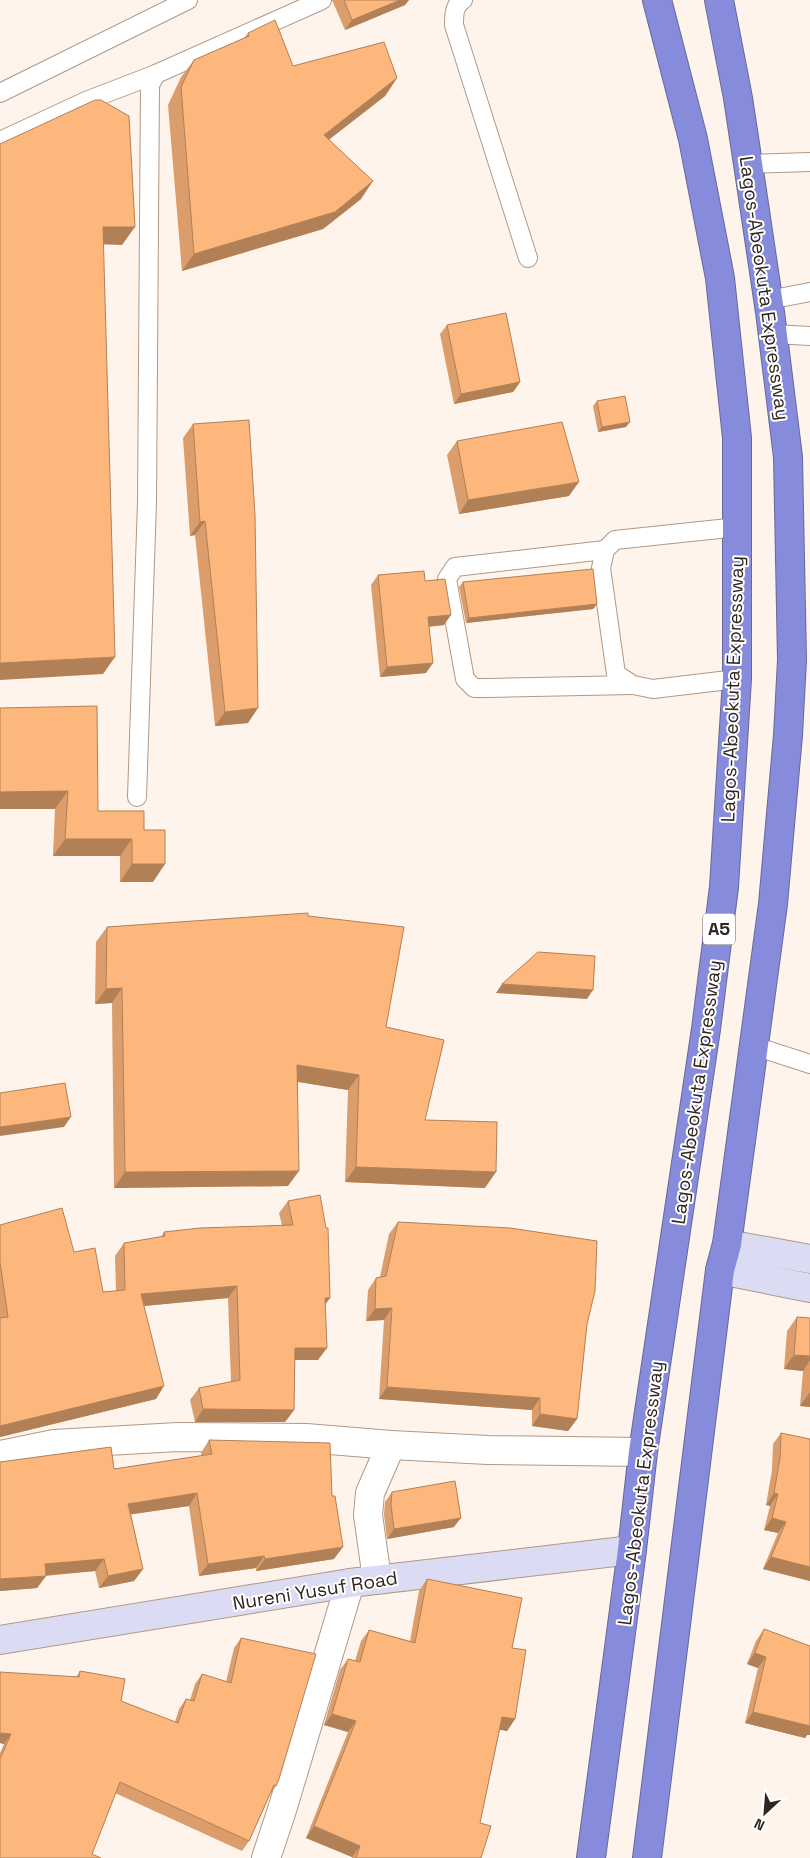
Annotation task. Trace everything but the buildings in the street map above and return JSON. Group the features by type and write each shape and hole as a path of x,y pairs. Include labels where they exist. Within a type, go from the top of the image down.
{"highway":[{"name":"Lagos-Abeokuta Expressway","path":"591,1858 632,1550 643,1452 706,1029 724,887 737,679 738,438 720,278 693,139 657,0"},
{"name":"Lagos-Abeokuta Expressway","path":"647,1858 720,1270 727,1244 773,904 788,734 792,660 788,456 773,334 738,98 718,0"}],"street":[{"path":"727,1244 810,1259"},
{"path":"720,1270 810,1288"},
{"path":"0,1455 54,1444 178,1437 306,1438 488,1450 643,1452"},
{"path":"377,1579 368,1514 370,1492 391,1445"},
{"name":"Nureni Yusuf Road","path":"0,1640 377,1579 632,1550"},
{"path":"266,1858 350,1583"}],"lane":[{"path":"0,93 188,0"},
{"path":"0,141 86,101 156,74 322,0"},
{"path":"463,0 454,11 454,24 528,258"},
{"path":"137,797 147,502 150,85 156,74"},
{"path":"748,164 810,162"},
{"path":"768,300 810,292"},
{"path":"773,334 810,336"},
{"path":"633,685 616,674 601,568 605,550 615,540 738,527"},
{"path":"605,550 455,567 447,579 465,679 474,688 633,685 653,689 737,679"},
{"path":"754,1046 810,1064"}]}
